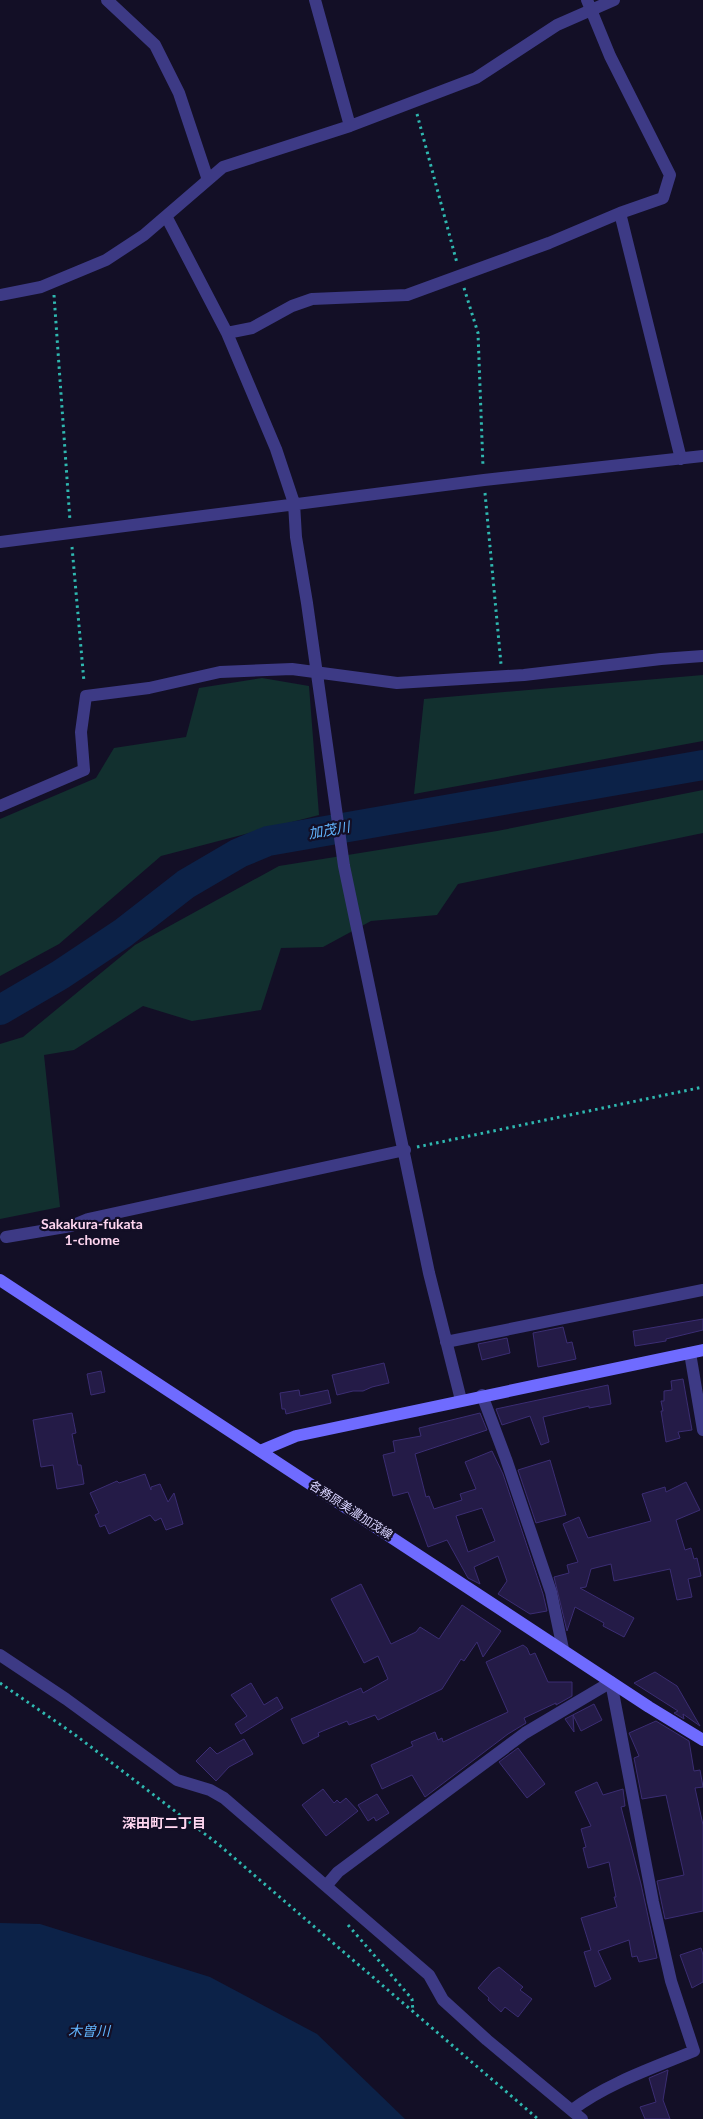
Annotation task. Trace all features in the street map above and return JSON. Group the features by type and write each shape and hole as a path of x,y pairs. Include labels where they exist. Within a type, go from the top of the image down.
{"main road":[{"name":"各務原美濃加茂線","path":"0,1280 611,1682 703,1740"},
{"path":"260,1450 296,1436 482,1395 703,1350"}],"street":[{"path":"107,0 155,45 179,93 208,180"},
{"path":"315,0 350,126"},
{"path":"0,295 41,287 106,260 144,235 223,167 350,126 476,78 589,5 614,0"},
{"path":"227,333 252,328 292,306 312,299 407,295 549,243 620,213 662,198 670,175 610,56 589,5"},
{"path":"620,213 681,459"},
{"path":"166,216 227,333 276,449 294,503 296,537 344,866 405,1150 429,1273 461,1400"},
{"path":"0,542 294,503 703,456"},
{"path":"0,806 84,770 81,732 86,696 149,688 220,672 292,669 397,683 502,676 703,656"},
{"path":"6,1238 71,1226 88,1219 405,1150"},
{"path":"446,1342 703,1290"},
{"path":"690,1353 703,1430"},
{"path":"482,1395 551,1592 563,1649"},
{"path":"0,1655 66,1699 177,1780 210,1790 224,1798 429,1975 444,2000 451,2007 487,2040 582,2119"},
{"path":"326,1886 338,1872 517,1738 611,1682 653,1902 671,1981 694,2051 632,2076 583,2102 572,2110"}],"path":[{"path":"53,282 70,534 86,696"},
{"path":"484,480 502,676"},
{"path":"405,1150 703,1087"},
{"path":"0,1683 74,1734 218,1844 538,2119"},
{"path":"344,1921 412,1999 413,2013"}],"green space":[{"path":"703,675 703,741 414,794 424,699"},
{"path":"262,678 309,686 319,815 161,856 59,944 0,976 0,819 96,778 114,748 186,737 199,688"},
{"path":"703,790 703,833 458,884 437,915 371,921 323,947 281,948 261,1010 192,1021 143,1006 74,1050 44,1055 60,1207 0,1219 0,1044 23,1037 135,945 279,866 497,831"}],"water":[{"name":"木曽川","path":"0,1923 40,1924 210,1977 317,2034 405,2119 0,2119"}],"building":[{"path":"703,1319 703,1330 666,1339 666,1341 635,1346 633,1331"},
{"path":"563,1327 567,1343 572,1342 576,1359 538,1367 533,1333"},
{"path":"507,1338 510,1353 482,1360 478,1344"},
{"path":"384,1363 389,1383 363,1391 353,1391 337,1395 332,1375"},
{"path":"101,1371 105,1392 91,1395 87,1374"},
{"path":"683,1379 692,1430 678,1432 680,1438 666,1442 661,1401 664,1401 664,1391 672,1390 671,1381"},
{"path":"608,1385 611,1404 589,1408 589,1406 543,1417 549,1442 541,1445 530,1416 502,1425 496,1409"},
{"path":"299,1390 300,1396 328,1390 331,1403 286,1414 285,1409 282,1409 280,1393"},
{"path":"72,1413 76,1433 72,1434 78,1465 81,1465 84,1484 57,1489 53,1465 41,1467 33,1420"},
{"path":"480,1413 487,1430 415,1454 426,1497 429,1496 434,1509 462,1500 460,1494 476,1489 465,1462 492,1451 503,1474 547,1611 530,1614 498,1594 507,1581 498,1556 474,1567 480,1584 468,1578 447,1540 428,1547 408,1492 393,1496 383,1455 395,1452 393,1441 421,1436 419,1428","holes":["482,1508 495,1541 468,1552 456,1516"]},
{"path":"550,1460 566,1515 536,1523 518,1470"},
{"path":"145,1474 151,1490 151,1487 160,1484 168,1502 174,1493 183,1524 166,1530 161,1518 155,1521 150,1515 109,1534 105,1525 100,1527 95,1515 99,1513 90,1493 117,1481 119,1483"},
{"path":"686,1482 700,1510 676,1520 685,1550 691,1548 694,1559 697,1558 701,1576 688,1579 692,1597 677,1600 670,1569 614,1581 611,1564 591,1569 586,1587 580,1588 634,1618 624,1637 603,1626 604,1623 575,1607 567,1631 554,1577 569,1573 567,1565 578,1562 563,1524 579,1517 588,1538 651,1521 642,1494 665,1487 666,1492"},
{"path":"361,1584 391,1644 416,1632 420,1627 439,1639 462,1605 501,1631 483,1657 477,1642 464,1661 461,1659 442,1689 378,1720 375,1715 349,1725 347,1721 318,1733 319,1736 303,1744 291,1719 361,1688 363,1693 388,1679 378,1656 364,1663 331,1599"},
{"path":"523,1645 527,1648 530,1655 535,1653 548,1682 572,1682 572,1696 556,1705 556,1703 524,1718 526,1723 508,1734 425,1797 412,1775 382,1789 371,1765 413,1746 411,1742 435,1732 438,1740 442,1738 443,1742 508,1712 486,1662"},
{"path":"655,1672 677,1686 700,1726 683,1714 684,1719 674,1713 678,1711 634,1683"},
{"path":"251,1683 264,1705 277,1697 283,1708 241,1734 235,1724 247,1716 231,1695"},
{"path":"594,1704 602,1720 581,1731 573,1715 574,1732 565,1719"},
{"path":"656,1721 689,1741 694,1771 700,1770 703,1787 695,1788 703,1825 703,1911 665,1919 657,1881 684,1875 666,1795 642,1799 634,1758 639,1756 629,1733"},
{"path":"244,1739 253,1754 229,1767 216,1781 196,1761 210,1747 217,1754"},
{"path":"518,1748 545,1784 527,1798 499,1762"},
{"path":"597,1782 603,1795 623,1789 625,1806 621,1807 641,1884 657,1958 639,1962 637,1956 632,1957 629,1940 598,1951 611,1979 595,1987 584,1952 591,1950 581,1918 617,1907 614,1897 616,1897 609,1862 588,1868 583,1848 586,1847 581,1829 591,1826 575,1792"},
{"path":"323,1789 334,1803 337,1800 340,1803 346,1798 358,1811 326,1836 302,1805"},
{"path":"377,1794 389,1813 376,1821 374,1817 368,1821 358,1805"},
{"path":"701,1948 703,1955 703,1982 692,1988 680,1955"},
{"path":"499,1967 523,1987 520,1990 532,1999 518,2017 505,2007 501,2012 478,1988"},
{"path":"668,2070 663,2100 670,2119 645,2119 640,2107 656,2102 649,2078"}],"waterway":[{"name":"加茂川","path":"0,1010 60,975 123,933 186,884 239,853 268,841 703,765"}],"district":[{"name":"Sakakura-fukata 1-chome","path":"92,1232"},
{"name":"深田町二丁目","path":"164,1823"}]}
